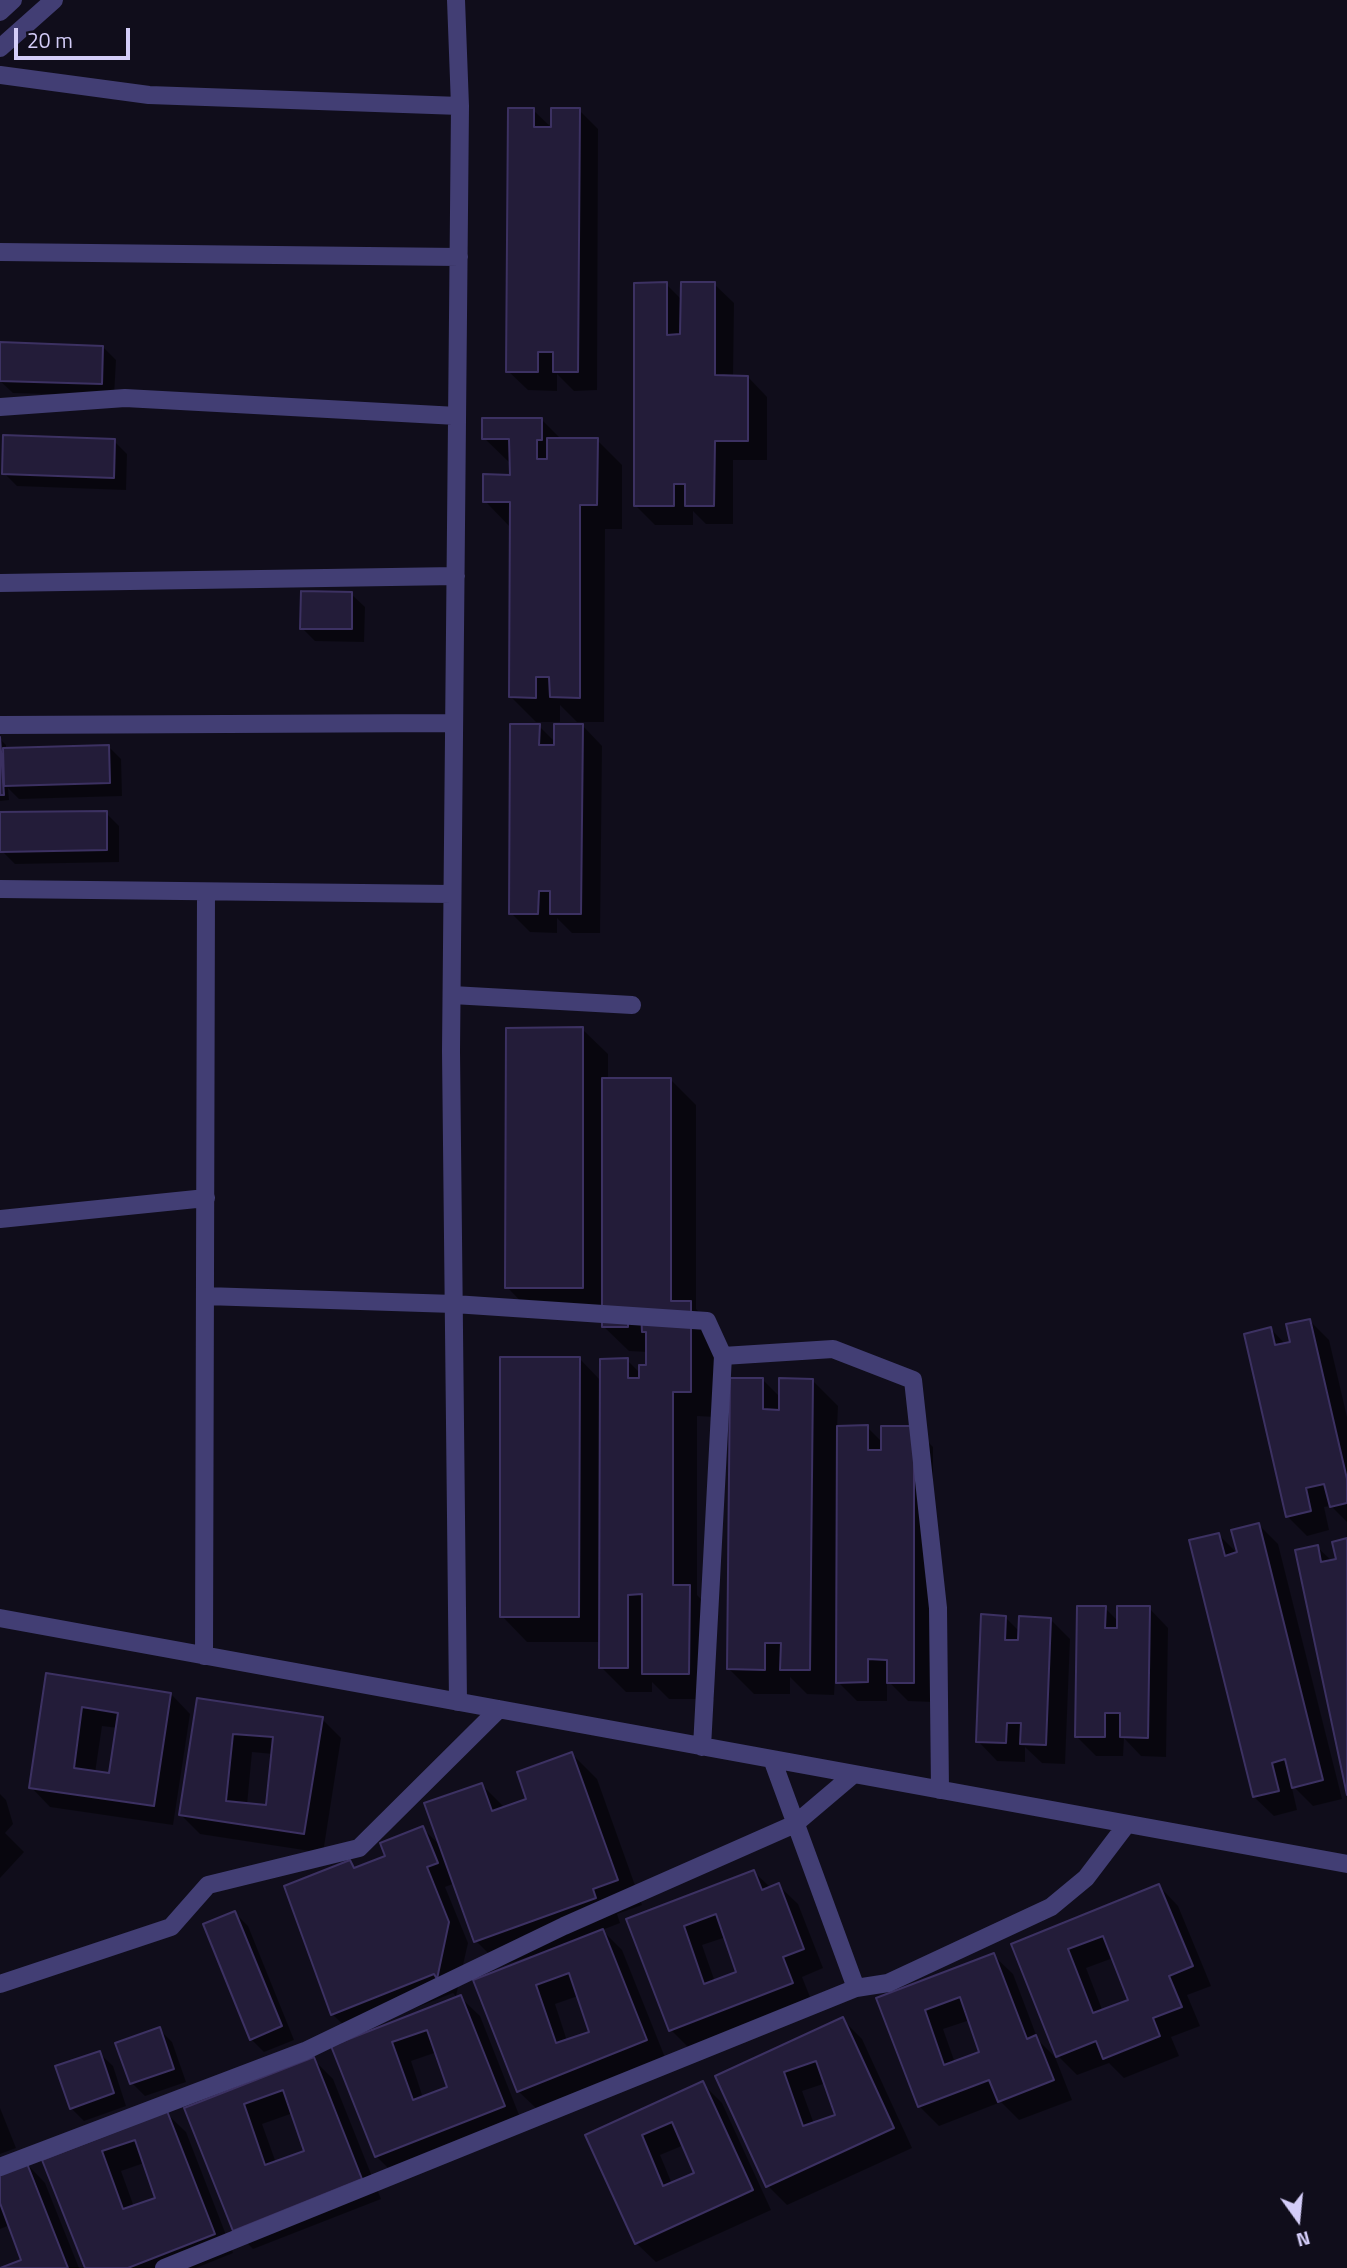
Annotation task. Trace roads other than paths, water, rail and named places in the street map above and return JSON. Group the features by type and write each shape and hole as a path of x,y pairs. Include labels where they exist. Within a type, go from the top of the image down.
{"street":[{"path":"0,12 13,0"},
{"path":"0,48 54,0"},
{"path":"456,0 460,106 452,995 458,1702"},
{"path":"0,75 149,95 460,106"},
{"path":"0,252 459,257"},
{"path":"0,407 125,398 457,416"},
{"path":"0,583 456,576"},
{"path":"0,725 454,723"},
{"path":"0,890 452,894"},
{"path":"204,1656 206,892"},
{"path":"452,995 632,1005"},
{"path":"0,1219 206,1198"},
{"path":"205,1296 454,1304 707,1321 723,1356 702,1747"},
{"path":"723,1356 832,1349 913,1380 938,1608 940,1790"},
{"path":"0,1618 1347,1864"},
{"path":"0,1984 171,1927 208,1885 359,1848 499,1709"},
{"path":"772,1759 856,1988"},
{"path":"0,2167 306,2051 564,1926 795,1824 854,1774"},
{"path":"164,2268 856,1988 888,1983 1051,1907 1086,1878 1127,1824"}]}
